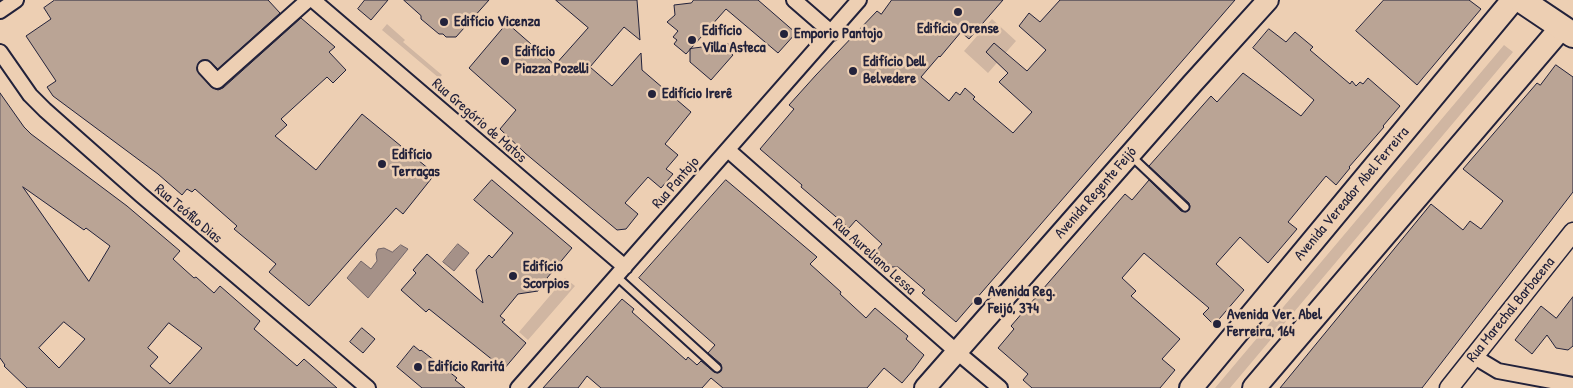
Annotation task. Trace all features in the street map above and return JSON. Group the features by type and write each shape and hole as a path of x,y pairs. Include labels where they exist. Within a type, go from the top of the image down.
{"highway":[{"path":"1521,0 1567,31"}],"main road":[{"name":"Avenida Vereador Abel Ferreira","path":"1191,388 1513,0"},
{"name":"Avenida Regente Feijó","path":"926,388 1262,2"},
{"path":"1254,388 1567,31"}],"street":[{"path":"0,11 16,0"},
{"path":"205,68 218,81 308,0"},
{"name":"Rua Gregório de Matos","path":"313,0 620,271"},
{"path":"794,0 832,33"},
{"name":"Rua Pantojo","path":"518,388 832,33 859,0"},
{"name":"Rua Teófilo Dias","path":"0,52 30,95 45,110 141,195 368,388"},
{"name":"Rua Aureliano Lessa","path":"728,150 1000,388"},
{"name":"Rua Marechal Barbacena","path":"1449,388 1573,232"},
{"path":"1474,356 1498,370 1573,385"}],"lane":[{"path":"1130,155 1185,207"},
{"path":"620,271 717,368"}],"shaded area":[{"path":"992,19 1016,41 988,73 964,51"},
{"path":"387,24 405,40 403,42 442,75 439,78 382,30"},
{"path":"1504,45 1513,52 1230,388 1215,388"},
{"path":"458,244 469,253 454,271 443,262"},
{"path":"401,245 408,249 368,298 347,278 361,261 371,269 377,261 376,254 378,249 384,248 392,252"},
{"path":"565,278 575,286 528,340 519,332"}],"building":[{"path":"55,0 268,0 280,13 218,69 208,60 199,62 197,70 211,87 218,90 223,88 301,18 335,47 329,52 346,70 333,83 327,77 281,119 287,125 275,136 316,170 362,114 435,174 403,214 396,208 309,306 269,272 276,264 234,229 237,226 195,189 192,192 187,189 182,195 158,174 53,96 47,87 56,81 26,36 51,19 44,8"},
{"path":"365,0 388,0 371,20 358,9"},
{"name":"Edifício Vicenza","path":"404,0 489,0 456,37 446,37 443,34 439,34 421,19 421,16"},
{"path":"556,0 637,0 640,40 624,27 590,67 612,86 641,53 642,70 691,112 665,144 678,155 666,169 673,174 661,188 648,177 625,203 638,214 626,229 617,230 525,153 500,129 516,110 469,68 507,23 555,65 588,28"},
{"path":"694,0 758,0 796,33 778,53 726,9 686,54 674,44 677,40 673,37 678,31 667,22 675,15 674,5 691,3"},
{"path":"892,0 1003,0 969,39 961,32 921,77 949,101 956,92 960,95 965,88 975,97 973,99 1013,133 1032,112 999,82 1008,73 986,52 994,43 1027,71 1046,50 1019,26 1029,13 1040,22 1060,0 1235,0 956,322 922,293 925,290 898,267 892,267 875,252 882,244 856,220 849,228 760,149 794,109 789,105 877,11 881,14"},
{"path":"1384,0 1469,0 1481,9 1417,85 1356,31"},
{"path":"1269,29 1286,42 1295,32 1313,47 1310,50 1350,84 1352,81 1356,86 1360,82 1363,84 1368,78 1400,106 1336,185 1326,176 1288,222 1297,229 1268,263 1240,237 1216,264 1244,290 1214,325 1203,314 1209,308 1144,253 1122,278 1136,291 1131,296 1180,339 1162,359 1175,370 1160,388 1032,388 1023,380 1028,374 998,348 1014,329 1011,326 1125,194 1132,200 1149,180 1181,211 1186,212 1189,210 1189,203 1149,166 1211,96 1217,102 1243,73 1301,116 1314,100 1253,48"},
{"path":"728,44 728,51 733,55 711,80 690,62 690,49"},
{"path":"1556,65 1573,77 1573,192 1422,388 1280,388 1431,204 1463,230 1470,221 1481,229 1503,201 1463,169 1537,83 1540,85"},
{"path":"0,93 31,134 127,206 180,251 173,259 194,278 196,277 214,293 220,286 260,321 254,329 297,366 304,359 337,388 27,388 4,366 0,358","holes":["23,187 110,246 89,281","64,322 85,339 59,368 39,348","169,323 202,348 170,384 150,366 158,357 148,348"]},
{"path":"492,180 572,248 538,291 518,294 500,316 505,320 502,322 526,343 504,369 429,309 426,312 401,290 416,273 413,270 427,254 483,303 476,270 489,255 492,258 513,233 474,200"},
{"path":"726,180 817,257 810,264 866,318 875,308 908,336 906,339 924,355 902,383 884,368 867,388 723,388 711,378 702,388 601,388 587,376 578,388 543,388 622,299 634,309 632,312 686,360 688,357 697,365 701,361 714,372 718,373 721,371 721,364 708,353 715,345 639,278"},
{"path":"1573,297 1573,346 1568,350 1556,348 1547,335 1532,354 1515,340 1541,306 1556,318"},
{"path":"362,328 375,339 363,353 350,342"},
{"name":"Edifício Raritá","path":"414,346 457,378 455,380 465,388 422,388 397,367"}],"place":[{"name":"Edifício Orense","path":"958,12"},
{"name":"Edifício Vicenza","path":"444,22"},
{"name":"Emporio Pantojo","path":"784,34"},
{"name":"Edifício Villa Asteca","path":"692,40"},
{"name":"Edifício Piazza Pozelli","path":"505,61"},
{"name":"Edifício Dell Belvedere","path":"853,71"},
{"name":"Edifício Irerê","path":"652,94"},
{"name":"Edifício Terraças","path":"382,164"},
{"name":"Edifício Scorpios","path":"513,276"},
{"name":"Avenida Reg. Feijó, 374","path":"978,301"},
{"name":"Avenida Ver. Abel Ferreira, 164","path":"1217,324"},
{"name":"Edifício Raritá","path":"418,367"}]}
